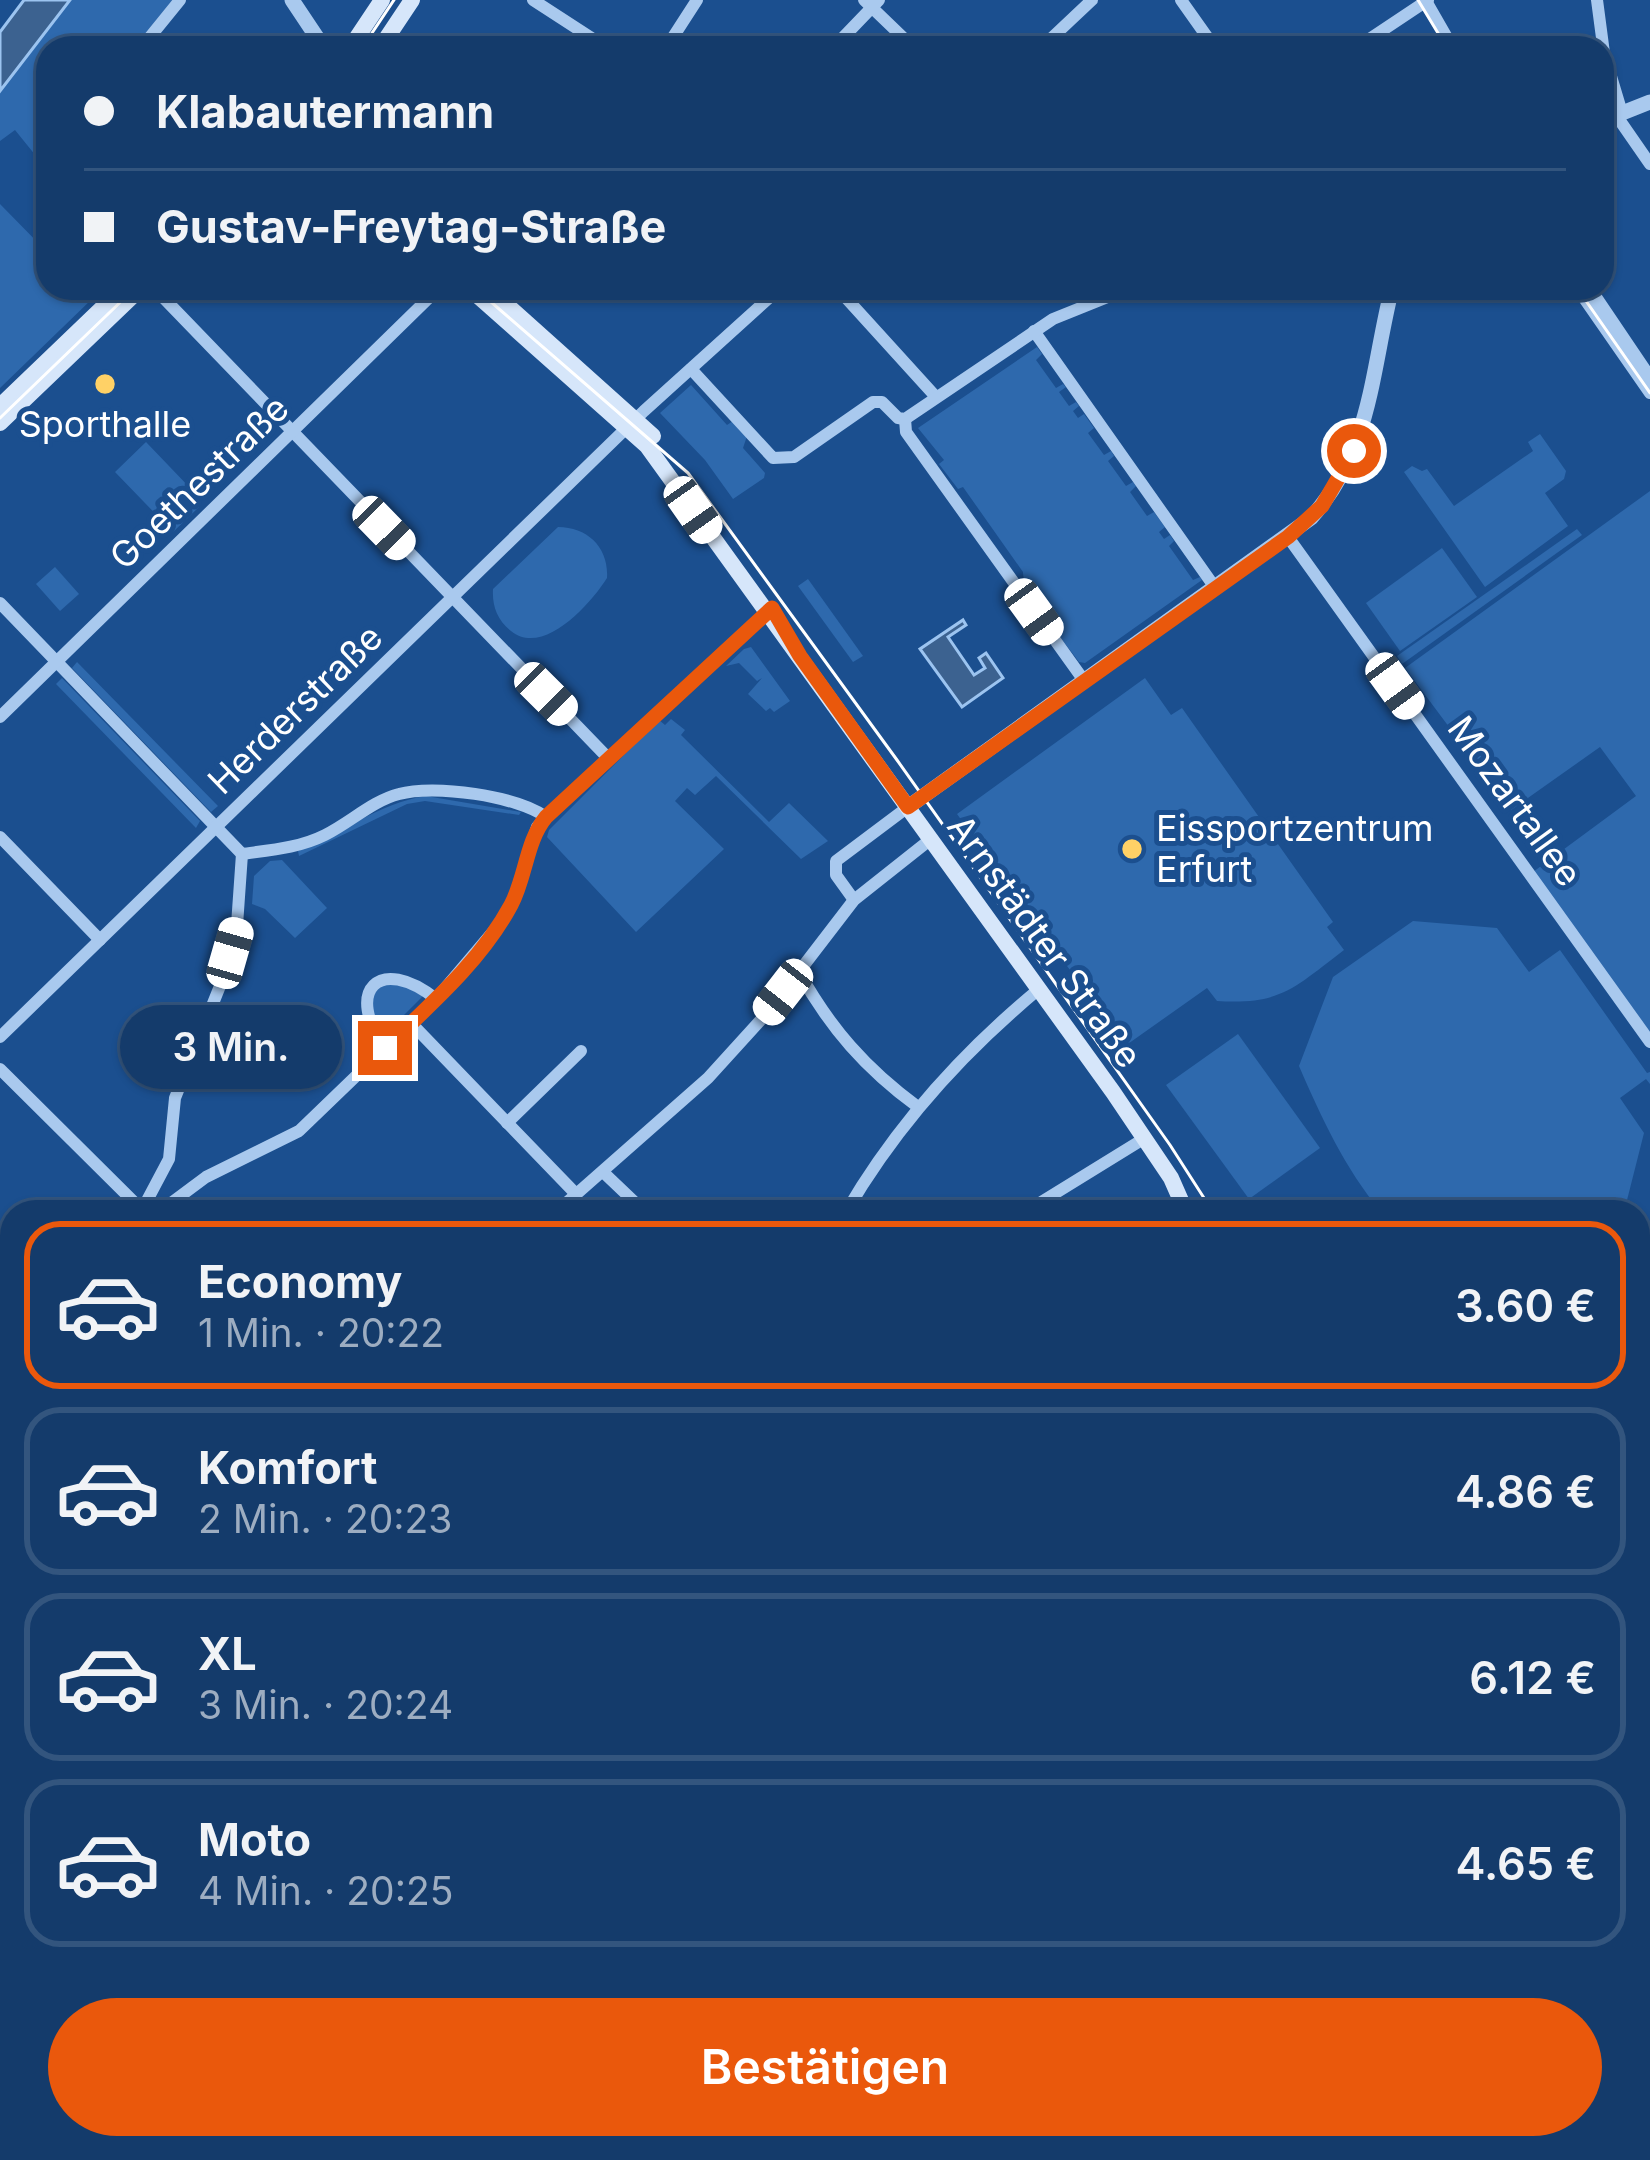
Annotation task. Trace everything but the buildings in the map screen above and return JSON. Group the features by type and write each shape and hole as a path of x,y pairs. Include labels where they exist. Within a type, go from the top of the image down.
{"main road":[{"path":"358,36 382,0"},
{"path":"388,36 412,0"},
{"path":"0,406 110,300"},
{"path":"0,424 129,300"},
{"name":"Arnstädter Straße","path":"483,300 633,424 654,436 800,656 1145,1138 1182,1200"},
{"name":"Arnstädter Straße","path":"501,300 633,424"}],"street":[{"path":"151,36 180,0"},
{"path":"292,0 316,36"},
{"path":"532,0 588,36"},
{"path":"674,36 698,0"},
{"path":"1053,36 1092,0"},
{"path":"1181,0 1206,36"},
{"path":"1374,36 1427,0 1446,36"},
{"path":"1597,0 1602,36"},
{"path":"843,36 872,2 903,36"},
{"path":"1614,116 1650,102"},
{"path":"1614,117 1650,164"},
{"path":"166,300 608,758"},
{"name":"Goethestraße","path":"0,717 427,300"},
{"name":"Herderstraße","path":"0,1036 767,300"},
{"path":"848,300 936,398"},
{"path":"691,369 773,458 794,457 873,403 882,402 905,419 1034,331 1096,300"},
{"path":"854,900 833,868 845,853 1288,537 1322,506 1354,451 1373,393 1390,300"},
{"path":"1585,300 1650,393"},
{"path":"1598,300 1650,377"},
{"path":"1034,331 1216,589"},
{"path":"905,419 906,431 1085,682"},
{"name":"Mozartallee","path":"1288,537 1650,1042"},
{"path":"0,603 242,854 238,925 222,981 176,1098 170,1159 148,1200"},
{"path":"175,1200 206,1177 299,1132 379,1040 411,1023 436,999 498,926 513,901 537,827 769,610"},
{"path":"242,854 300,845 404,792 516,801 546,817"},
{"path":"0,837 100,940"},
{"path":"572,1200 708,1078 854,900 931,839"},
{"path":"799,972 851,1050 870,1071 918,1107"},
{"path":"379,1040 365,1003 377,981 401,979 436,999"},
{"path":"854,1200 918,1107 1039,989"},
{"path":"411,1023 507,1123 563,1200"},
{"path":"507,1123 581,1051"},
{"path":"0,1069 130,1200"},
{"path":"1045,1200 1145,1138"},
{"path":"603,1172 632,1200"}],"shaded area":[{"path":"24,0 70,0 42,36 36,36 36,44 0,91 0,32"},
{"path":"70,0 173,0 143,36 42,36"},
{"path":"36,44 36,156 15,130 0,141 0,91"},
{"path":"0,204 36,241 36,300 91,300 0,388"},
{"path":"1037,347 1042,354 1036,360 1056,388 1066,387 1059,392 1069,406 1076,402 1079,406 1073,411 1078,418 1084,414 1094,428 1088,433 1104,455 1111,451 1114,456 1108,461 1126,486 1133,482 1136,486 1130,492 1147,516 1154,512 1165,527 1159,532 1164,539 1170,535 1174,541 1169,546 1193,580 1202,580 1085,663 1079,662 1045,617 1023,572 963,487 958,489 939,464 944,460 918,428"},
{"path":"691,385 727,425 733,421 747,436 743,448 765,473 733,499 705,460 660,413"},
{"path":"1540,434 1566,471 1564,479 1545,493 1568,526 1485,587 1404,472 1412,466 1427,469 1454,506 1533,451 1528,442"},
{"path":"146,442 192,490 187,496 199,507 173,532 115,472"},
{"path":"1650,491 1650,1037 1533,872 1636,796 1600,747 1511,810 1405,668"},
{"path":"558,527 579,531 594,541 604,557 607,578 565,624 551,633 524,637 499,617 493,589"},
{"path":"1577,529 1582,535 1402,664 1397,656"},
{"path":"1442,548 1477,597 1400,651 1366,603"},
{"path":"55,567 79,594 60,611 36,584"},
{"path":"808,579 863,656 853,662 798,586"},
{"path":"963,620 966,625 948,637 974,675 985,668 979,658 986,653 1003,678 962,707 920,649"},
{"path":"751,647 790,701 774,712 766,711 748,694 762,678 757,681 739,663 726,666"},
{"path":"77,662 218,806 211,812 72,668"},
{"path":"62,678 200,821 196,828 56,684"},
{"name":"Eissportzentrum Erfurt","path":"1145,678 1171,715 1182,708 1333,922 1327,927 1344,950 1273,996 1217,1001 1207,988 1125,1046 957,814"},
{"path":"671,719 685,730 681,735 769,822 789,803 828,841 801,859 716,776 695,795 687,788 675,801 724,849 636,932 547,837 659,720 665,725"},
{"path":"426,796 521,812 425,801 407,804 299,856 298,851 376,812"},
{"path":"282,860 327,908 295,938 265,909 252,904 254,876 270,861"},
{"path":"1413,921 1497,928 1529,972 1560,950 1650,1072 1650,1084 1646,1079 1620,1098 1644,1133 1627,1200 1372,1200 1335,1142 1299,1066 1333,977"},
{"path":"395,981 423,996 382,1037 369,1008 377,985"},
{"path":"1238,1034 1320,1148 1249,1199 1166,1085"}],"tram line":[{"path":"370,36 394,0"},
{"path":"1418,0 1440,36"},
{"path":"0,418 123,300"},
{"path":"489,300 688,473 897,760 1205,1200"},
{"path":"1585,300 1650,393"}],"place":[{"name":"Sporthalle","path":"105,384"},
{"name":"Eissportzentrum Erfurt","path":"1132,849"}],"route":[{"path":"385,1048 469,964 498,926 513,901 537,827 772,608 800,656 908,807 1288,537 1322,506 1354,451"}]}
